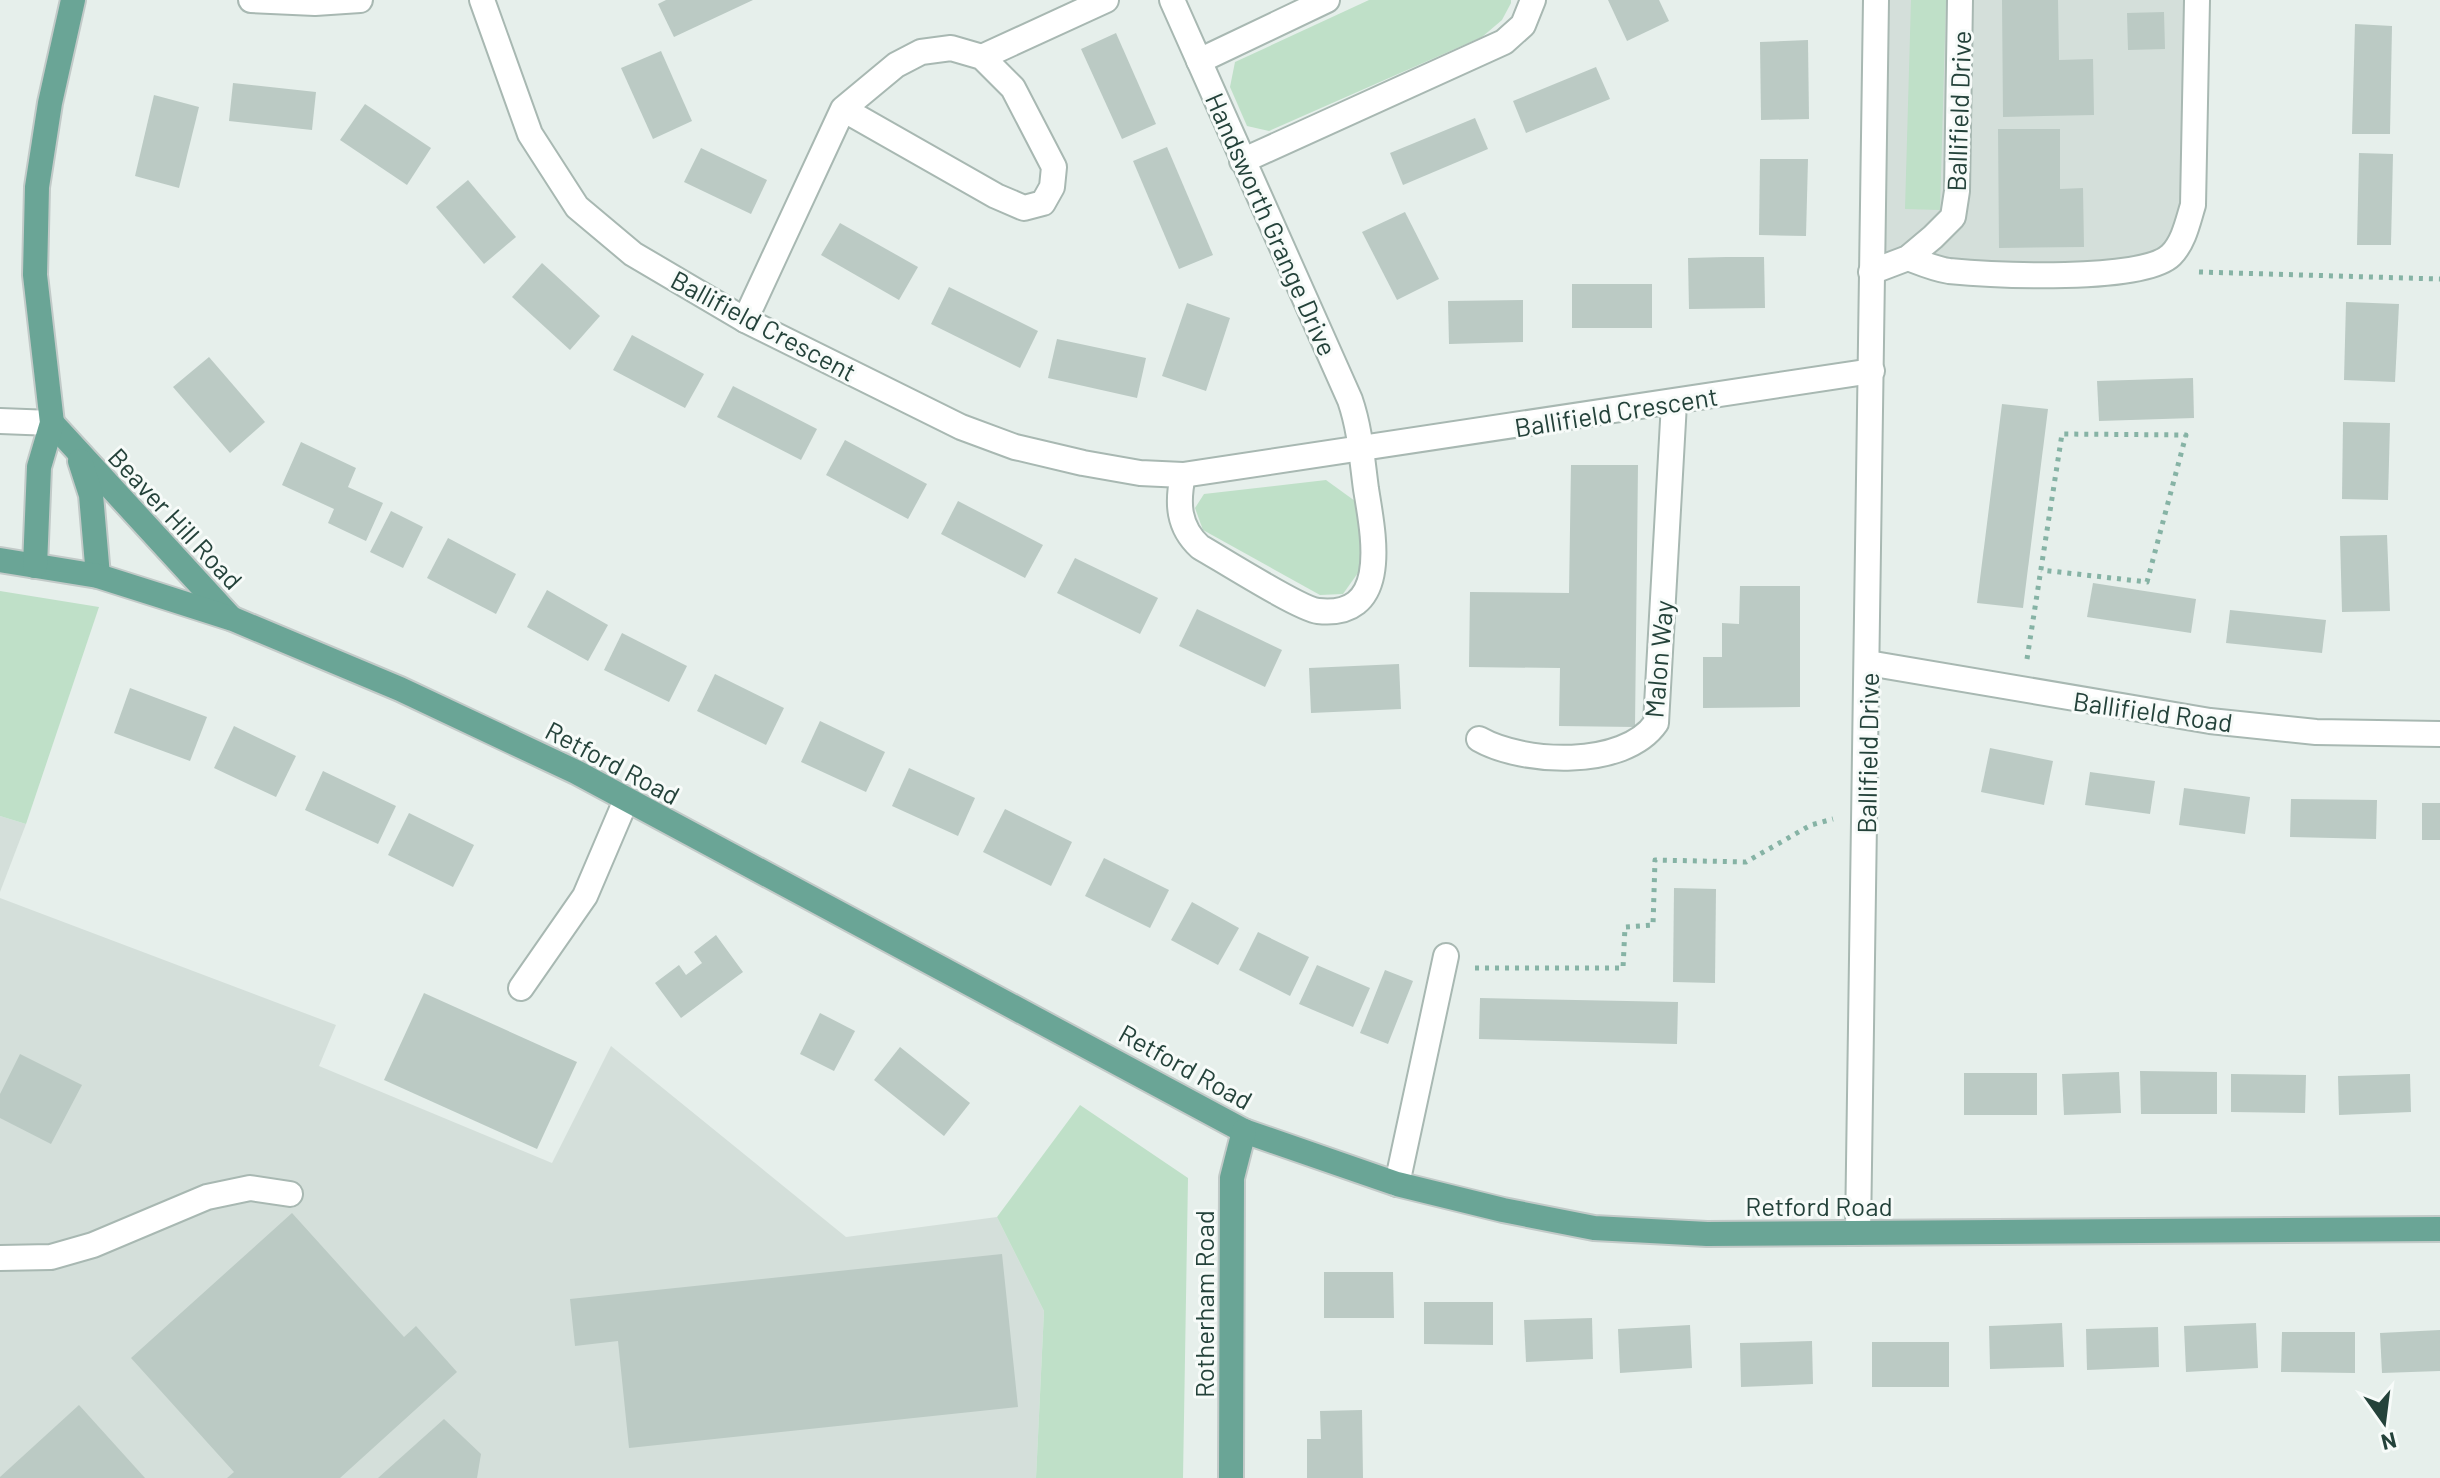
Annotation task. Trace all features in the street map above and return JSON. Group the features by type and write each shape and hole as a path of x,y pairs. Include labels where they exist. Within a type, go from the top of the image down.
{"main road":[{"path":"35,566 39,467 52,423 35,275 37,187 50,103 73,0"},
{"name":"Beaver Hill Road","path":"52,423 233,619"},
{"name":"Beaver Hill Road","path":"79,455 91,495 98,576"},
{"name":"Retford Road","path":"0,560 98,576 233,619 400,689 576,772 1105,1053 1244,1131 1397,1184 1594,1228 1707,1234 2440,1229"},
{"name":"Rotherham Road","path":"1231,1478 1232,1178 1244,1131"}],"street":[{"path":"251,0 315,3 360,0"},
{"name":"Ballifield Crescent","path":"482,0 530,134 577,207 633,254 745,320 961,427 1015,447 1140,473 1183,475 1872,371"},
{"path":"982,57 1106,0"},
{"name":"Handsworth Grange Drive","path":"1172,0 1350,400 1361,450"},
{"path":"1199,61 1327,0"},
{"path":"1242,161 1504,42 1523,25 1533,0"},
{"name":"Ballifield Drive","path":"1858,1233 1876,0"},
{"name":"Ballifield Drive","path":"1871,272 1908,258 1953,217 1957,191 1960,0"},
{"path":"1908,258 1948,271 2084,275 2135,271 2154,266 2171,255 2184,234 2193,205 2197,0"},
{"path":"745,320 843,109 896,65 921,52 951,48 982,57 1013,88 1054,167 1052,187 1043,203 1024,208 996,196 843,109"},
{"name":"Malon Way","path":"1479,739 1499,750 1526,757 1606,754 1632,747 1656,723 1674,403"},
{"path":"0,421 52,423"},
{"path":"1183,475 1181,518 1188,536 1200,547 1315,611 1333,610 1353,604 1368,589 1376,559 1361,450"},
{"name":"Ballifield Road","path":"1868,663 2225,723 2316,732 2440,734"},
{"path":"521,988 585,896 626,800"},
{"path":"1397,1184 1445,962"},
{"path":"0,1258 51,1257 93,1245 207,1197 250,1188 290,1194"}],"path":[{"path":"2171,255 2194,272 2440,279"},
{"path":"2022,691 2062,434 2186,435 2147,582 2041,570"},
{"path":"1445,962 1623,968 1625,927 1653,925 1655,860 1746,862 1811,825 1836,819 1866,819"}],"shaded area":[{"path":"1876,0 2196,0 2193,205 2154,266 1929,266 1871,272"},
{"path":"0,816 26,824 0,892"},
{"path":"0,898 336,1025 319,1066 552,1163 611,1046 846,1237 997,1217 1044,1311 1036,1478 0,1478"}],"green space":[{"path":"1369,0 1511,0 1511,3 1502,20 1482,37 1269,131 1247,126 1230,87 1235,62"},
{"path":"1911,0 1946,0 1940,210 1905,209"},
{"path":"1326,480 1355,501 1365,563 1343,594 1320,595 1203,530 1195,508 1204,494"},
{"path":"0,591 99,607 26,824 0,816"},
{"path":"1080,1105 1188,1178 1183,1478 1036,1478 1044,1311 997,1217"}],"building":[{"path":"666,0 753,0 674,37 658,4"},
{"path":"1608,0 1659,0 1669,21 1627,41"},
{"path":"2002,0 2058,0 2059,60 2093,59 2094,115 2003,117"},
{"path":"2164,12 2165,49 2128,50 2127,13"},
{"path":"2355,24 2392,26 2390,134 2352,134"},
{"path":"1116,33 1156,124 1122,139 1081,49"},
{"path":"1808,40 1809,119 1761,120 1760,42"},
{"path":"661,51 692,121 653,139 621,68"},
{"path":"1596,67 1610,99 1526,133 1513,101"},
{"path":"233,83 316,92 312,130 229,121"},
{"path":"154,95 199,107 179,188 135,176"},
{"path":"365,104 431,148 407,185 340,140"},
{"path":"1475,118 1488,149 1403,185 1390,153"},
{"path":"1998,129 2060,129 2060,189 2083,188 2084,247 1999,248"},
{"path":"1167,147 1213,255 1179,269 1133,161"},
{"path":"701,148 767,180 751,214 684,182"},
{"path":"2359,153 2393,154 2391,245 2357,245"},
{"path":"1760,159 1808,159 1806,236 1759,235"},
{"path":"468,180 516,237 484,264 436,207"},
{"path":"1405,212 1439,279 1397,300 1362,232"},
{"path":"840,223 918,267 899,300 821,255"},
{"path":"1764,257 1765,308 1689,309 1688,258"},
{"path":"542,263 600,316 570,350 512,297"},
{"path":"1572,284 1652,284 1652,328 1572,328"},
{"path":"949,287 1038,331 1020,368 931,324"},
{"path":"1523,300 1523,342 1449,344 1448,301"},
{"path":"2346,302 2399,304 2395,382 2344,380"},
{"path":"1187,303 1230,318 1206,391 1162,376"},
{"path":"632,335 704,374 685,408 613,370"},
{"path":"1057,339 1146,358 1137,398 1048,378"},
{"path":"209,357 265,422 230,453 173,387"},
{"path":"2193,378 2194,418 2099,421 2097,381"},
{"path":"733,386 817,429 801,460 717,417"},
{"path":"2002,404 2048,409 2023,608 1977,603"},
{"path":"2343,422 2390,423 2388,500 2342,499"},
{"path":"845,440 927,484 908,519 826,475"},
{"path":"301,442 356,468 348,487 383,503 366,541 328,523 334,509 282,485"},
{"path":"1571,465 1638,465 1635,727 1559,726 1560,668 1469,667 1470,592 1569,593"},
{"path":"958,501 1043,545 1025,578 941,534"},
{"path":"391,511 423,527 403,568 370,552"},
{"path":"2387,535 2390,611 2342,612 2340,536"},
{"path":"448,538 516,574 496,614 427,578"},
{"path":"1075,558 1158,598 1140,634 1057,593"},
{"path":"2093,583 2196,599 2191,633 2087,617"},
{"path":"1740,586 1800,586 1800,707 1703,708 1703,657 1722,657 1722,623 1739,624"},
{"path":"547,590 608,625 588,661 527,627"},
{"path":"1197,609 1282,650 1265,687 1179,646"},
{"path":"2230,610 2326,620 2322,653 2226,643"},
{"path":"622,633 687,666 669,702 604,670"},
{"path":"1399,664 1401,709 1311,713 1309,668"},
{"path":"715,674 784,708 766,745 697,711"},
{"path":"130,688 207,717 190,761 114,733"},
{"path":"820,721 885,752 866,792 801,762"},
{"path":"234,726 296,756 276,797 214,768"},
{"path":"1990,748 2053,761 2044,805 1981,792"},
{"path":"909,768 975,798 958,836 892,806"},
{"path":"323,771 396,806 378,844 305,810"},
{"path":"2090,772 2155,781 2150,814 2085,805"},
{"path":"2184,788 2250,797 2245,834 2179,825"},
{"path":"2291,799 2377,800 2376,839 2290,837"},
{"path":"2422,803 2440,803 2440,840 2422,840"},
{"path":"1005,809 1072,842 1051,886 983,852"},
{"path":"409,813 474,845 453,887 388,855"},
{"path":"1104,858 1169,890 1150,928 1085,896"},
{"path":"1674,888 1716,889 1715,983 1673,982"},
{"path":"1192,902 1239,928 1218,965 1171,940"},
{"path":"1258,932 1309,957 1290,996 1239,970"},
{"path":"716,935 743,972 681,1018 655,983 679,965 686,975 702,963 694,952"},
{"path":"1317,965 1370,988 1353,1027 1299,1004"},
{"path":"1385,970 1413,981 1388,1044 1360,1033"},
{"path":"424,993 577,1062 537,1149 384,1080"},
{"path":"1480,998 1678,1002 1677,1044 1479,1039"},
{"path":"820,1013 855,1031 834,1071 800,1054"},
{"path":"900,1047 970,1103 944,1136 874,1080"},
{"path":"20,1054 82,1085 51,1144 0,1118 0,1094"},
{"path":"2140,1071 2217,1072 2217,1114 2141,1114"},
{"path":"2119,1072 2121,1113 2064,1115 2062,1074"},
{"path":"1964,1073 2037,1073 2037,1115 1964,1115"},
{"path":"2231,1074 2306,1075 2305,1113 2231,1112"},
{"path":"2410,1074 2411,1112 2339,1115 2338,1076"},
{"path":"292,1213 404,1337 416,1326 457,1372 340,1478 227,1478 234,1472 131,1358"},
{"path":"1002,1254 1018,1407 629,1448 618,1341 575,1346 570,1299"},
{"path":"1324,1272 1393,1272 1394,1318 1324,1318"},
{"path":"1424,1302 1493,1302 1493,1345 1424,1344"},
{"path":"1592,1318 1593,1359 1526,1362 1524,1320"},
{"path":"2062,1323 2064,1367 1990,1369 1989,1326"},
{"path":"2256,1323 2258,1368 2186,1372 2184,1326"},
{"path":"1690,1325 1692,1368 1620,1373 1618,1329"},
{"path":"2158,1327 2159,1367 2087,1370 2086,1329"},
{"path":"2440,1330 2440,1371 2382,1373 2380,1333"},
{"path":"2282,1332 2355,1332 2355,1373 2281,1372"},
{"path":"1812,1341 1813,1384 1741,1387 1740,1343"},
{"path":"1872,1342 1949,1342 1949,1387 1872,1387"},
{"path":"79,1405 145,1478 0,1478 0,1477"},
{"path":"1362,1410 1363,1478 1307,1478 1307,1439 1321,1439 1320,1411"},
{"path":"444,1419 481,1454 477,1478 378,1478"}]}
